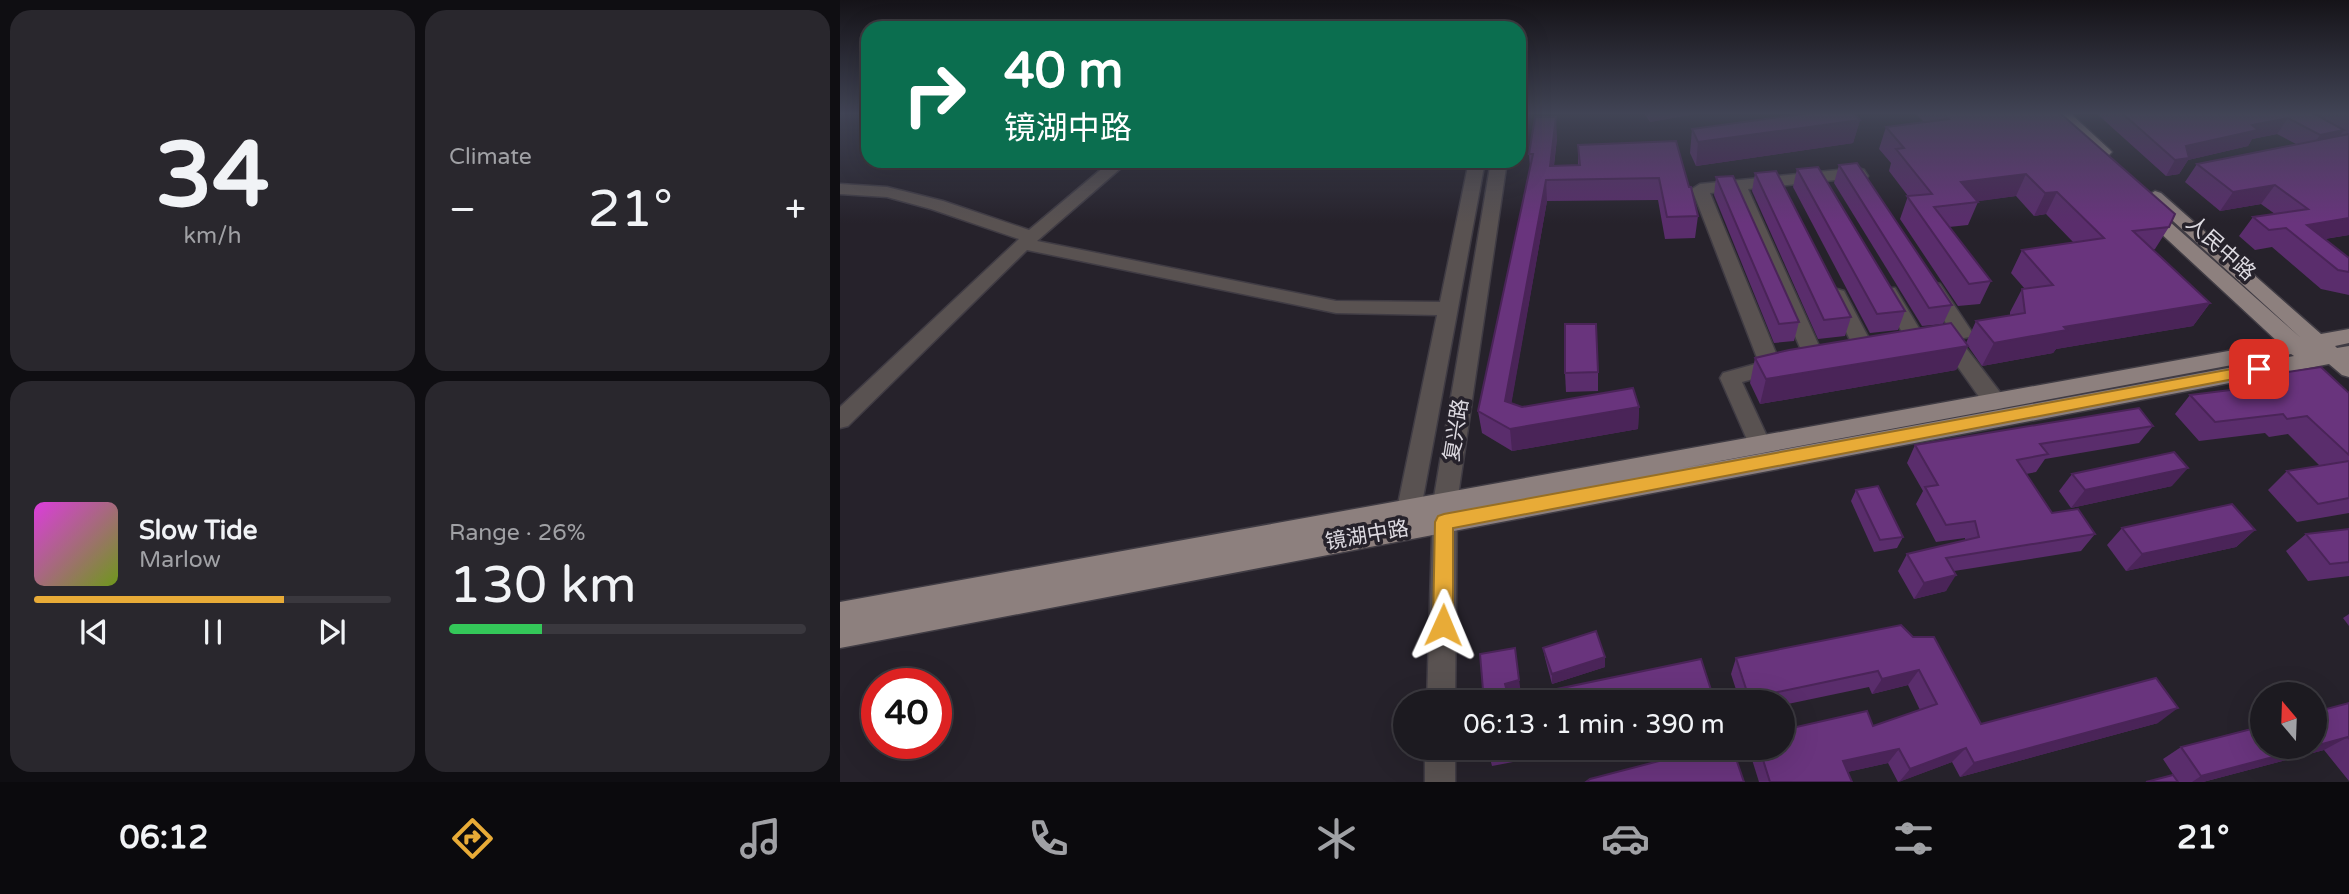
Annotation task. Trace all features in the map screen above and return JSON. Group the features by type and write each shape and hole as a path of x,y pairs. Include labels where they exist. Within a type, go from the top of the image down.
{"main road":[{"path":"2087,149 2106,164 2093,149"},
{"name":"人民中路","path":"2326,354 2137,192 2326,354"},
{"name":"镜湖中路","path":"840,614 1445,512 2326,354 2349,336"},
{"name":"镜湖中路","path":"1445,512 1760,445 1996,402 2326,354"},
{"name":"镜湖中路","path":"840,635 1405,518"}],"street":[{"path":"840,420 1027,240 1113,168"},
{"name":"复兴路","path":"1405,518 1476,168"},
{"name":"复兴路","path":"1441,690 1445,512 1498,168"},
{"path":"1771,368 1700,189 1738,185 1782,187 1819,176 1858,173 1873,195"},
{"path":"1819,176 1833,200"},
{"path":"1738,185 1815,359"},
{"path":"840,189 887,192 937,205 1027,240 1336,307 1448,309"},
{"path":"1760,445 1730,378 1815,359 1962,332 1925,275"},
{"path":"1828,277 1866,350"},
{"path":"1882,282 1917,341"},
{"path":"1946,336 1996,402"},
{"path":"1440,760 1440,782"}],"building":[{"path":"1530,149 1552,149 1550,166 1580,165 1578,149 1678,149 1698,216 1667,217 1659,178 1546,180 1505,401 1522,407 1633,388 1639,407 1510,429 1478,411 1533,154 1529,154"},
{"path":"1896,149 2102,149 2175,214 2169,227 2133,231 2210,303 2064,327 2067,330 1994,343 1976,321 2025,313 2022,289 2053,285 2022,250 2104,238 2057,192 2045,193 2026,174 1961,182 1978,202 1934,207 1991,281 1969,284 1907,196 1932,194"},
{"path":"2163,149 2187,149 2189,158 2175,160"},
{"path":"2271,149 2349,149 2349,218 2307,225 2349,258 2349,272 2338,270 2286,228 2269,230 2253,217 2308,209 2275,185 2233,192 2197,164"},
{"path":"1857,163 1952,305 1929,308 1839,165"},
{"path":"1818,167 1905,311 1877,314 1797,169"},
{"path":"1776,171 1851,317 1824,320 1755,173"},
{"path":"1733,176 1799,322 1779,324 1716,177"},
{"path":"1951,323 1968,346 1766,379 1755,358 1789,350"},
{"path":"1565,324 1596,324 1598,372 1565,373"},
{"path":"2321,367 2349,393 2349,455 2307,416 2287,419 2283,414 2215,422 2190,395 2255,387 2250,381 2267,375"},
{"path":"2139,408 2153,426 2040,444 2048,454 2017,460 2052,513 2078,509 2095,534 1946,558 1956,575 1924,583 1907,554 1979,537 1975,521 1946,525 1925,487 1938,485 1915,445"},
{"path":"2174,452 2188,468 2085,490 2072,474"},
{"path":"2349,461 2349,498 2318,504 2287,471"},
{"path":"1878,486 1903,537 1880,540 1856,490"},
{"path":"2232,504 2255,530 2142,554 2122,528"},
{"path":"2349,529 2349,562 2330,564 2306,534"},
{"path":"1901,625 1913,637 1934,637 1981,724 2156,678 2178,708 1974,763 1966,748 1910,769 1899,749 1843,761 1852,782 1770,782 1763,760 1795,760 1795,727 1867,711 1873,726 1937,704 1919,670 1882,679 1878,671 1787,690 1746,690 1736,658"},
{"path":"1596,631 1605,657 1552,674 1543,648"},
{"path":"1515,648 1519,680 1505,684 1507,690 1483,690 1480,654"},
{"path":"1701,659 1711,690 1552,690"},
{"path":"2349,703 2349,739 2348,737 2328,742 2328,709"},
{"path":"2250,729 2250,760 2262,760 2201,776 2181,747"},
{"path":"1663,760 1736,760 1744,782 1586,782"},
{"path":"2173,775 2178,782 2146,782"}],"route":[{"path":"1443,625 1444,522 2259,369"}]}
